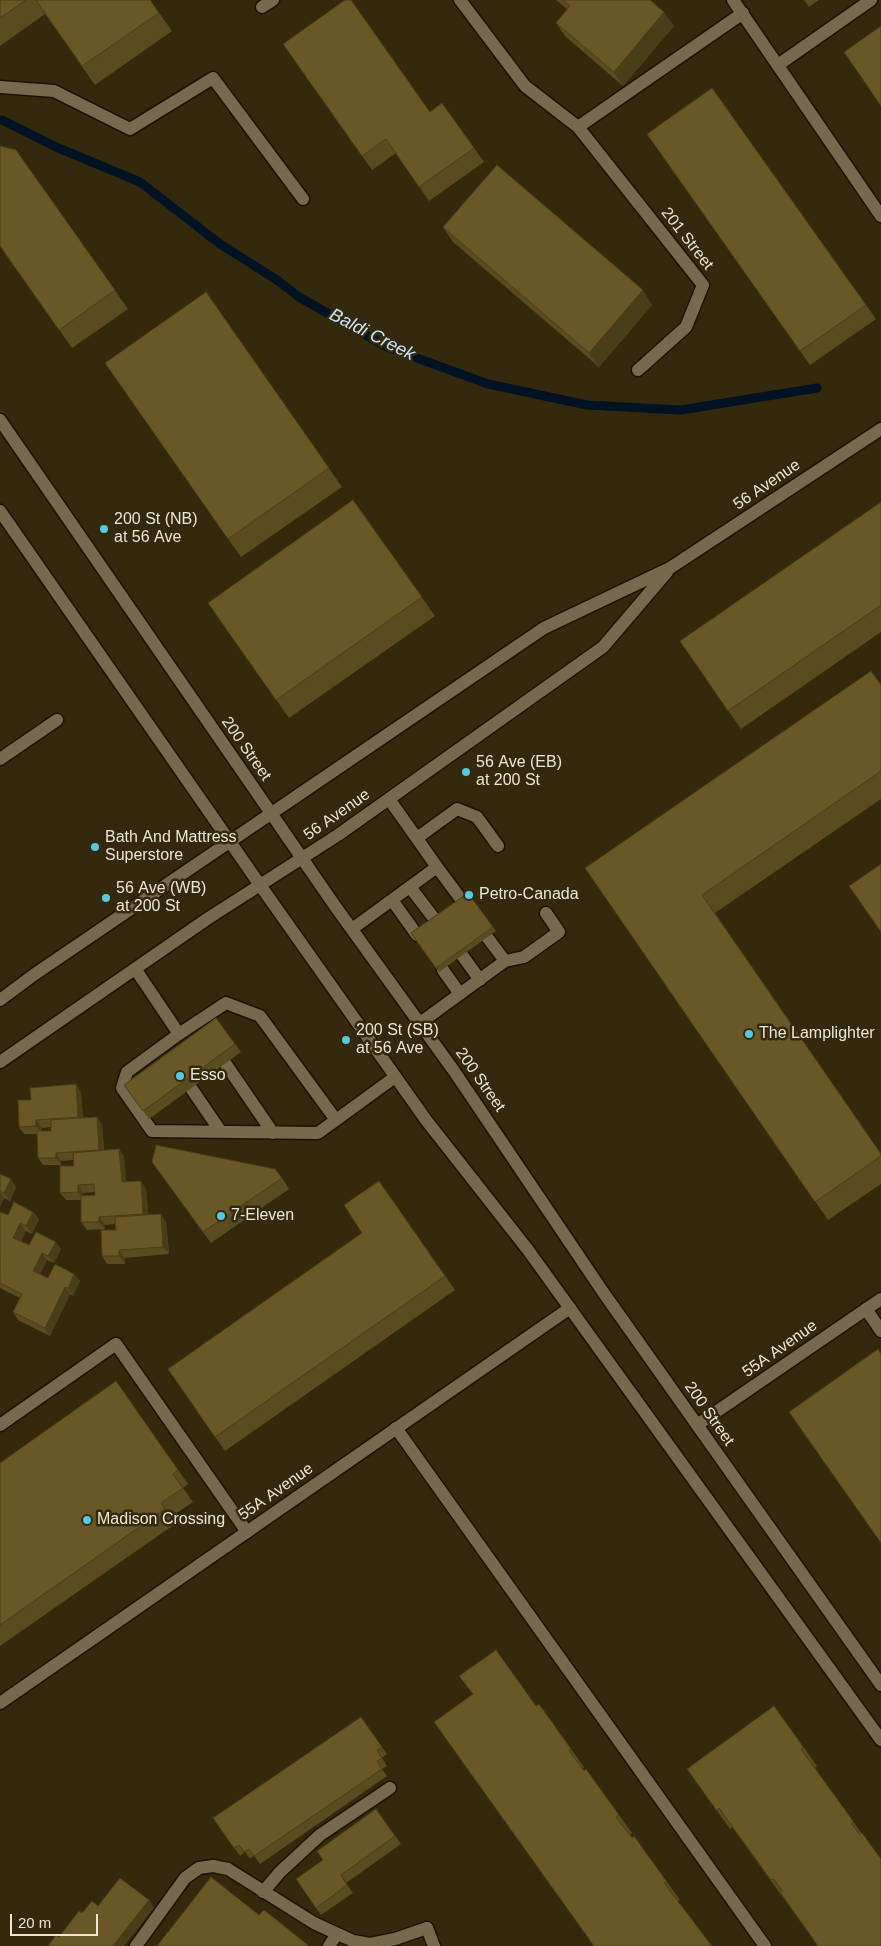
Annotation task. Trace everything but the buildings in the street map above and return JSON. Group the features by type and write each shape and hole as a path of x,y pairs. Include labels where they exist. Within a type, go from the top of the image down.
{"main road":[{"name":"201 Street","path":"460,0 525,86 578,126 703,285 686,327 638,370"},
{"path":"734,0 881,216"},
{"path":"778,65 871,0"},
{"path":"578,126 743,13"},
{"path":"0,87 54,91 130,129 213,78 303,199"},
{"name":"200 Street","path":"0,420 302,858 505,1145 602,1292 881,1685"},
{"name":"56 Avenue","path":"0,1000 35,974 544,628 670,568 881,429"},
{"path":"0,511 395,1077 426,1120 528,1250 881,1740"},
{"name":"56 Avenue","path":"0,1062 389,799 603,647 670,568"},
{"path":"0,759 58,720"},
{"path":"389,799 462,902"},
{"path":"416,838 457,809 477,818 498,846"},
{"path":"352,929 437,867"},
{"path":"410,887 436,922"},
{"path":"392,900 417,935"},
{"path":"420,1023 505,961 524,957 559,932 546,913"},
{"path":"487,937 505,961"},
{"path":"462,956 480,980"},
{"path":"136,970 179,1034"},
{"path":"443,970 460,994"},
{"path":"336,1120 260,1016 226,1003 198,1026 179,1034 164,1051 126,1072 122,1088 152,1131 318,1133 336,1120 395,1077"},
{"path":"225,1063 273,1133"},
{"path":"191,1088 221,1132"},
{"name":"55A Avenue","path":"697,1425 881,1299"},
{"name":"55A Avenue","path":"0,1703 570,1308"},
{"path":"866,1309 881,1331"},
{"path":"0,1425 116,1344 247,1532"},
{"path":"396,1428 765,1946"},
{"path":"263,1892 285,1867 320,1835 390,1788"},
{"path":"136,1946 185,1878 199,1868 213,1866 228,1869 314,1923 353,1941 370,1944 396,1939 428,1928 434,1946"},
{"path":"329,1946 337,1934"}],"waterway":[{"name":"Baldi Creek","path":"2,120 56,147 140,182 220,244 277,280 299,297 387,347 488,384 587,405 681,410 817,388"}],"place":[{"name":"200 St (NB) at 56 Ave","path":"104,529"},
{"name":"56 Ave (EB) at 200 St","path":"466,772"},
{"name":"Bath And Mattress Superstore","path":"95,847"},
{"name":"Petro-Canada","path":"469,895"},
{"name":"56 Ave (WB) at 200 St","path":"106,898"},
{"name":"The Lamplighter","path":"749,1034"},
{"name":"200 St (SB) at 56 Ave","path":"346,1040"},
{"name":"Esso","path":"180,1076"},
{"name":"7-Eleven","path":"221,1216"},
{"name":"Madison Crossing","path":"87,1520"}]}
